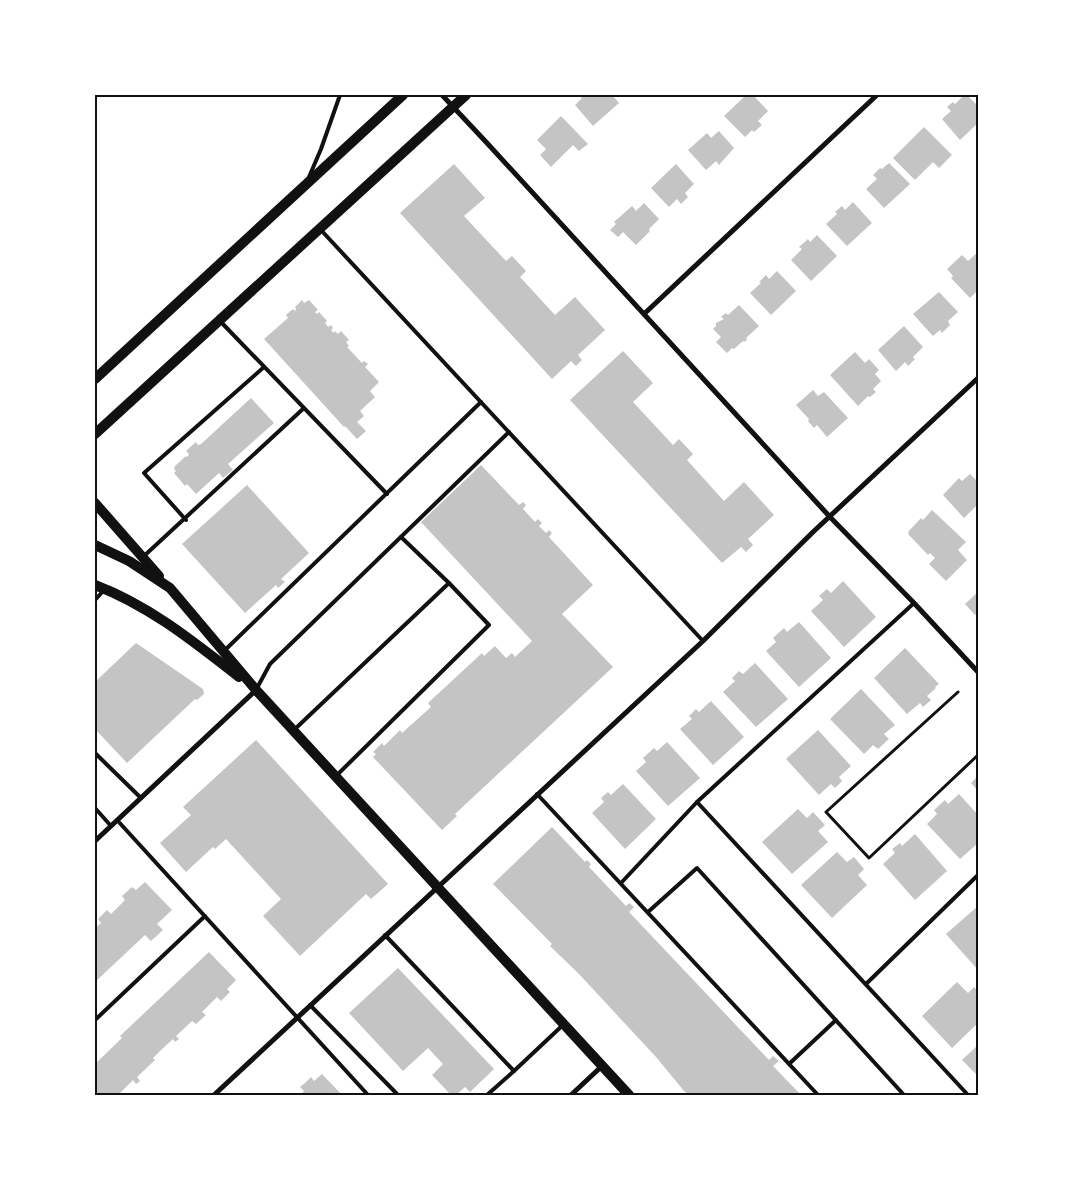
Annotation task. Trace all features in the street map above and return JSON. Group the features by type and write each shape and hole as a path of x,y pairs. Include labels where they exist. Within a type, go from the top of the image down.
{"main road":[{"path":"95,379 403,95"},
{"path":"95,434 466,95"},
{"path":"95,503 293,731 630,1095"},
{"path":"95,545 129,561 170,588"},
{"path":"100,587 156,615 178,629 256,690"}],"street":[{"path":"442,95 830,517 978,672"},
{"path":"644,314 877,95"},
{"path":"214,1095 703,641 830,517 978,378"},
{"path":"95,840 256,690"},
{"path":"571,1095 602,1066"}],"lane":[{"path":"305,186 321,149 340,95"},
{"path":"320,228 703,641"},
{"path":"219,321 387,494"},
{"path":"186,520 144,473 264,367"},
{"path":"224,652 482,402"},
{"path":"143,558 186,520 304,408"},
{"path":"256,690 270,664 509,432"},
{"path":"336,776 489,625 401,537"},
{"path":"293,731 449,583"},
{"path":"95,600 100,587"},
{"path":"621,883 697,802 914,603"},
{"path":"95,753 141,798"},
{"path":"537,794 818,1095"},
{"path":"697,802 968,1095"},
{"path":"95,808 111,826"},
{"path":"117,820 368,1095"},
{"path":"648,912 697,868 904,1095"},
{"path":"866,984 978,876"},
{"path":"95,1020 205,916"},
{"path":"385,935 514,1071"},
{"path":"310,1005 398,1095"},
{"path":"789,1064 836,1020"},
{"path":"487,1095 564,1024"}],"path":[{"path":"958,692 826,812 869,858 978,755"}],"building":[{"path":"579,95 612,95 619,103 593,126 575,105 582,98"},
{"path":"746,95 753,95 768,111 758,121 762,125 754,132 752,130 745,137 724,116"},
{"path":"964,95 967,95 978,106 978,123 960,140 942,119 951,111 947,107 953,102 955,104"},
{"path":"561,116 588,144 579,151 573,145 551,167 540,155 546,149 537,140"},
{"path":"924,127 952,155 939,168 933,162 915,180 893,158"},
{"path":"719,131 734,148 719,165 716,161 706,170 688,150 707,133 711,138"},
{"path":"889,163 910,184 884,208 866,189 877,179 873,175"},
{"path":"454,164 485,198 464,216 506,261 512,256 526,271 520,277 555,315 575,297 605,330 578,355 582,360 576,366 571,361 552,379 400,213"},
{"path":"676,164 694,184 685,193 688,197 681,204 677,199 669,207 651,188"},
{"path":"853,202 872,223 847,246 826,224 837,214 835,212 842,206 845,210"},
{"path":"644,203 659,219 636,245 623,232 618,237 610,230 616,224 614,222 632,206 636,211"},
{"path":"817,235 837,256 811,281 791,260 802,249 799,247 808,239 810,242"},
{"path":"977,253 978,290 970,298 951,278 953,276 947,269 962,255 968,261"},
{"path":"777,271 796,291 771,315 750,293 761,283 759,282 766,275 769,279"},
{"path":"939,292 958,312 948,321 950,325 942,333 940,330 933,336 913,314"},
{"path":"302,300 304,303 309,300 318,310 315,312 317,314 319,312 327,321 325,323 328,327 331,325 333,328 331,330 334,333 335,331 338,334 341,331 349,340 346,342 349,346 347,347 362,363 364,361 368,364 365,367 379,382 370,391 375,397 360,411 364,416 357,422 366,431 357,439 264,339 288,318 286,315 293,309 295,311 295,307"},
{"path":"739,305 759,326 746,338 747,340 727,353 716,342 721,337 713,329 716,323 724,319 721,317 726,313 728,315"},
{"path":"904,326 923,347 913,357 915,359 908,366 905,362 896,371 878,350"},
{"path":"623,351 653,383 633,402 673,445 679,439 693,454 687,460 724,501 744,482 774,515 748,539 753,545 746,552 741,547 722,563 570,400"},
{"path":"855,352 865,363 869,359 879,370 875,374 881,381 873,389 876,392 870,397 868,396 858,406 830,375"},
{"path":"813,390 818,396 824,392 848,418 827,437 817,425 814,428 808,421 809,419 796,405"},
{"path":"251,398 274,423 228,464 233,470 223,478 219,473 196,494 187,484 185,486 174,473 176,471 174,469 175,466 188,456 189,454 186,451 196,442 198,445 201,444"},
{"path":"481,465 519,505 523,502 526,505 523,509 535,522 538,519 542,523 539,526 546,533 549,530 552,533 549,537 593,585 562,614 613,667 455,814 457,816 442,830 373,757 376,754 373,752 382,743 384,746 400,730 402,733 431,707 428,703 482,653 484,656 495,646 506,658 512,653 515,657 532,641 421,522"},
{"path":"970,474 978,482 978,504 964,518 943,495 959,478 962,481"},
{"path":"247,485 309,553 281,579 285,582 278,588 276,585 245,613 182,544"},
{"path":"932,510 966,542 958,550 967,560 946,581 929,564 935,558 930,553 928,555 908,534 921,518 923,520"},
{"path":"843,581 876,617 844,647 811,611 823,600 819,596 827,589 831,593"},
{"path":"978,592 978,612 975,615 965,604"},
{"path":"799,622 831,658 799,687 766,651 776,642 773,638 784,628 787,632"},
{"path":"136,643 203,689 204,694 197,700 195,699 127,763 95,729 95,682"},
{"path":"905,648 939,684 927,696 931,700 923,707 920,703 907,714 874,678"},
{"path":"755,663 788,699 756,727 723,692 735,681 732,678 739,671 743,674"},
{"path":"861,689 895,725 884,734 889,739 878,749 873,745 864,754 830,719"},
{"path":"711,701 744,737 713,765 680,729 692,719 689,716 696,709 699,712"},
{"path":"818,730 851,766 839,777 842,781 835,788 831,784 819,795 786,759"},
{"path":"256,740 388,884 371,899 366,894 300,956 263,916 281,899 226,839 215,849 213,847 186,872 160,843 191,815 183,807"},
{"path":"667,742 700,778 668,806 636,771 646,762 643,758 654,748 657,751"},
{"path":"978,776 978,791 971,783"},
{"path":"623,784 656,819 625,849 592,813 604,802 601,798 608,792 611,795"},
{"path":"959,794 978,815 978,843 960,859 927,824 937,814 934,810 945,800 948,804"},
{"path":"798,809 807,818 813,812 825,825 818,831 828,842 792,874 762,842"},
{"path":"552,827 585,862 587,860 591,864 589,867 626,906 629,903 634,907 629,912 769,1060 773,1056 779,1061 773,1066 801,1095 689,1095 684,1091 656,1057 579,974 550,946 552,944 493,884"},
{"path":"915,834 947,871 915,900 883,864 895,853 892,849 900,843 902,846"},
{"path":"837,852 847,862 854,857 864,869 858,875 867,885 832,918 801,885"},
{"path":"145,882 172,910 157,924 163,930 151,941 145,935 95,982 95,928 101,923 98,919 107,910 111,914 125,900 122,896 132,887 136,890"},
{"path":"978,906 978,970 946,934"},
{"path":"209,952 236,980 227,989 230,992 221,1001 217,997 202,1012 206,1015 196,1024 192,1021 176,1036 179,1039 175,1042 173,1039 160,1051 153,1058 155,1060 137,1077 140,1081 136,1084 133,1080 118,1095 95,1095 95,1064 122,1038 120,1036"},
{"path":"398,968 494,1069 470,1092 465,1087 456,1095 451,1095 432,1075 443,1064 428,1048 403,1071 349,1013"},
{"path":"957,982 968,993 974,987 978,991 978,1023 952,1048 922,1016"},
{"path":"978,1045 978,1076 962,1060"},
{"path":"322,1074 342,1095 300,1095 304,1091 300,1087 311,1077 314,1081"}]}
